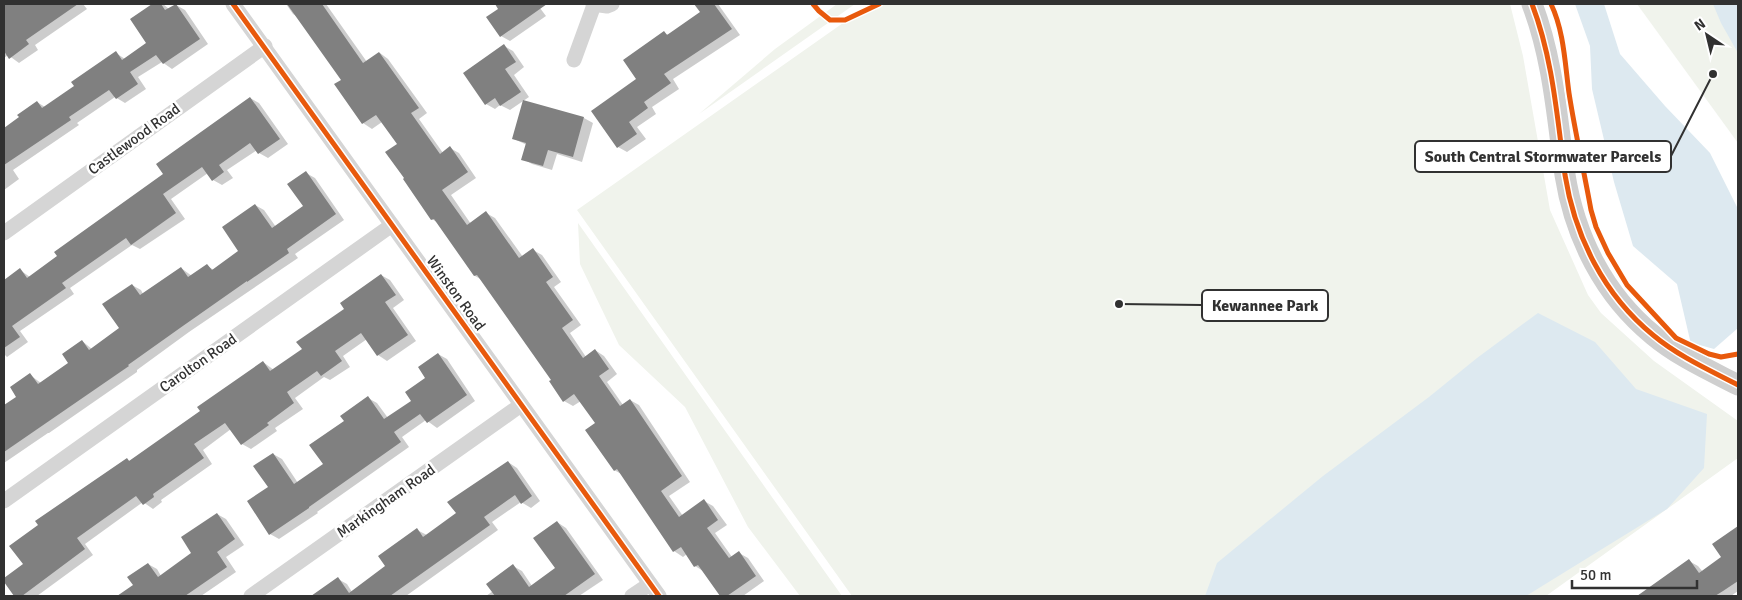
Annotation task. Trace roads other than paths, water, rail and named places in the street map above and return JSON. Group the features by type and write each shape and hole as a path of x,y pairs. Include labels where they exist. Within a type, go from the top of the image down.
{"street":[{"name":"Winston Road","path":"233,4 659,596"},
{"path":"574,60 593,4 607,6 612,4"},
{"path":"1532,4 1539,22 1551,72 1572,209 1579,233 1595,266 1613,293 1636,320 1653,335 1671,349 1738,385"},
{"name":"Castlewood Road","path":"4,233 265,46"},
{"name":"Carolton Road","path":"4,501 392,225"},
{"name":"Markingham Road","path":"251,596 521,405"},
{"path":"632,596 650,584"}],"place":[{"name":"South Central Stormwater Parcels","path":"1713,74"},
{"name":"Kewannee Park","path":"1119,304"}]}
